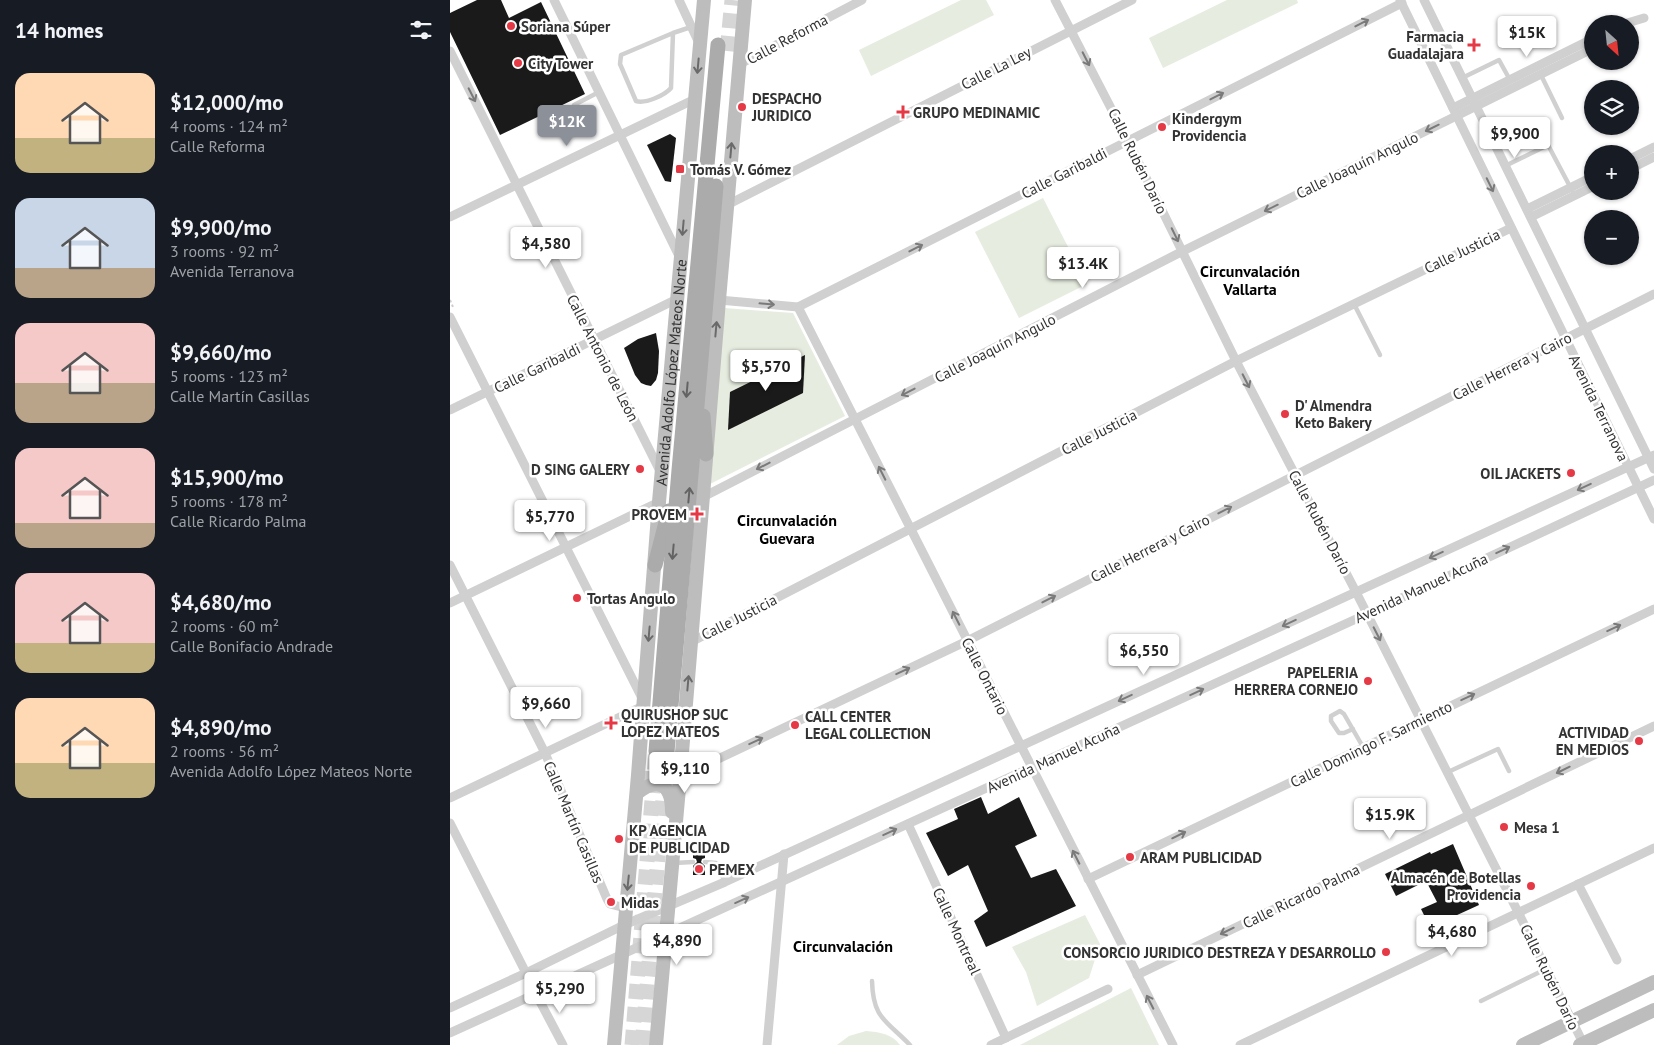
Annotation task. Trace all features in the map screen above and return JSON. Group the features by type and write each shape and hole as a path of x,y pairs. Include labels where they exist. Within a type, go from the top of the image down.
{"main road":[{"name":"Avenida Adolfo López Mateos Norte","path":"614,1045 637,793 659,502 704,0"},
{"path":"656,1045 745,0"},
{"name":"Avenida Adolfo López Mateos Norte","path":"723,48 700,375 662,752 679,470 723,48"},
{"path":"700,375 706,454"},
{"path":"655,565 679,470"},
{"path":"637,793 651,784 658,784 665,788 670,795 672,803 672,820 675,830"},
{"path":"1523,1045 1654,982"},
{"path":"1582,1045 1654,1010"},
{"path":"616,1029 620,1045"}],"street":[{"path":"554,0 681,260"},
{"path":"679,0 700,44"},
{"name":"Calle Reforma","path":"738,65 862,0"},
{"name":"Calle Rubén Darío","path":"1055,0 1128,141 1236,361 1448,772 1572,1021 1582,1045"},
{"name":"Calle La Ley","path":"727,204 1132,0"},
{"name":"Avenida Terranova","path":"1424,0 1585,329 1651,457 1654,469"},
{"name":"Avenida Terranova","path":"1401,2 1654,519"},
{"name":"Calle Garibaldi","path":"798,307 1401,2"},
{"path":"1538,71 1584,44"},
{"name":"Calle Antonio de León","path":"450,51 662,476"},
{"path":"1538,71 1584,52"},
{"name":"Calle Joaquín Angulo","path":"703,497 1538,71"},
{"path":"450,217 694,99"},
{"path":"1639,154 1654,147"},
{"path":"1639,165 1654,158"},
{"path":"1573,192 1584,183"},
{"path":"1529,213 1573,192 1584,189"},
{"name":"Calle Justicia","path":"691,642 1236,361 1511,228"},
{"name":"Calle Herrera y Cairo","path":"638,775 680,777 967,641 1654,294"},
{"name":"Calle Garibaldi","path":"450,410 677,299"},
{"path":"719,300 798,307"},
{"name":"Calle Ontario","path":"798,307 1172,1045"},
{"path":"450,316 643,703 545,753 450,798"},
{"name":"Avenida Manuel Acuña","path":"450,1008 624,925 725,882 1651,457"},
{"name":"Avenida Manuel Acuña","path":"450,1033 1367,614 1654,480"},
{"path":"450,602 659,502"},
{"name":"Calle Martín Casillas","path":"450,565 545,753 607,899 610,904 626,908"},
{"name":"Calle Domingo F. Sarmiento","path":"1088,879 1654,609"},
{"name":"Calle Ricardo Palma","path":"1137,975 1654,726"},
{"path":"450,823 526,973"},
{"name":"Calle Montreal","path":"908,824 1007,1041"},
{"path":"1240,1045 1654,848"},
{"path":"767,1045 784,854"},
{"path":"1578,884 1617,960"},
{"path":"991,1045 1007,1041 1108,989"},
{"path":"536,994 563,1045"}],"lane":[{"path":"673,33 672,88 645,102 636,100 620,64 621,56 673,33 692,27"},
{"path":"1462,78 1499,60 1512,84"},
{"path":"1538,71 1562,118"},
{"path":"574,104 599,92"},
{"path":"1505,166 1548,144 1573,192"},
{"path":"1354,304 1380,355"},
{"path":"1353,729 1339,733 1331,721 1331,716 1337,712 1342,712 1353,729 1363,747"},
{"path":"1448,772 1498,749 1509,771"},
{"path":"672,863 693,862"},
{"path":"705,862 716,863 725,882"},
{"path":"1481,1001 1546,969"},
{"path":"872,981 872,998 876,1009 883,1020 910,1045"}],"shaded area":[{"path":"961,0 986,0 994,15 871,76 859,50"},
{"path":"1227,0 1297,0 1298,3 1163,68 1149,38"},
{"path":"1043,198 1087,284 1019,318 975,232"},
{"path":"724,308 793,313 845,416 710,484"},
{"path":"1085,915 1100,944 1089,978 1037,1006 1026,972 1012,947"},
{"path":"1131,988 1159,1045 1020,1045"},
{"path":"866,1031 889,1036 900,1045 837,1045 849,1036"}],"building":[{"name":"City Tower","path":"477,0 501,0 509,18 541,2 585,94 500,135 450,32 450,13"},
{"path":"670,134 676,138 671,182 665,181 647,145"},
{"path":"656,333 659,351 658,373 656,380 651,386 641,383 635,375 624,348 638,339"},
{"path":"805,355 803,393 728,430 730,392"},
{"path":"981,797 988,814 1019,797 1037,836 1015,846 1031,878 1056,869 1076,906 986,947 974,921 988,911 968,865 948,876 926,833 958,819 954,809"},
{"path":"1453,844 1479,905 1444,921 1448,928 1434,935 1421,909 1437,902 1426,881 1396,896 1385,874 1430,852 1431,854"},
{"name":"PEMEX","path":"693,853 705,854 705,858 701,862 705,866 705,875 693,875 693,866 697,862 693,858"}],"tunnel":[{"path":"727,51 732,0"},
{"path":"632,1045 656,751"},
{"path":"642,1045 667,752"}],"place":[{"name":"Soriana Súper","path":"511,26"},
{"name":"Farmacia Guadalajara","path":"1474,45"},
{"name":"City Tower","path":"518,63"},
{"name":"DESPACHO JURIDICO","path":"742,107"},
{"name":"GRUPO MEDINAMIC","path":"903,112"},
{"name":"Kindergym Providencia","path":"1162,127"},
{"name":"Tomás V. Gómez","path":"680,169"},
{"name":"D' Almendra Keto Bakery","path":"1285,414"},
{"name":"D SING GALERY","path":"640,469"},
{"name":"OIL JACKETS","path":"1571,473"},
{"name":"PROVEM","path":"697,514"},
{"name":"Tortas Angulo","path":"577,598"},
{"name":"PAPELERIA HERRERA CORNEJO","path":"1368,681"},
{"name":"QUIRUSHOP SUC LOPEZ MATEOS","path":"611,723"},
{"name":"CALL CENTER LEGAL COLLECTION","path":"795,725"},
{"name":"ACTIVIDAD EN MEDIOS","path":"1639,741"},
{"name":"Mesa 1","path":"1504,827"},
{"name":"KP AGENCIA DE PUBLICIDAD","path":"619,839"},
{"name":"ARAM PUBLICIDAD","path":"1130,857"},
{"name":"PEMEX","path":"699,869"},
{"name":"Almacén de Botellas Providencia","path":"1531,886"},
{"name":"Midas","path":"611,902"},
{"name":"CONSORCIO JURIDICO DESTREZA Y DESARROLLO","path":"1386,952"}],"district":[{"name":"Circunvalación Vallarta","path":"1250,280"},
{"name":"Circunvalación Guevara","path":"787,529"},
{"name":"Circunvalación","path":"843,946"}]}
